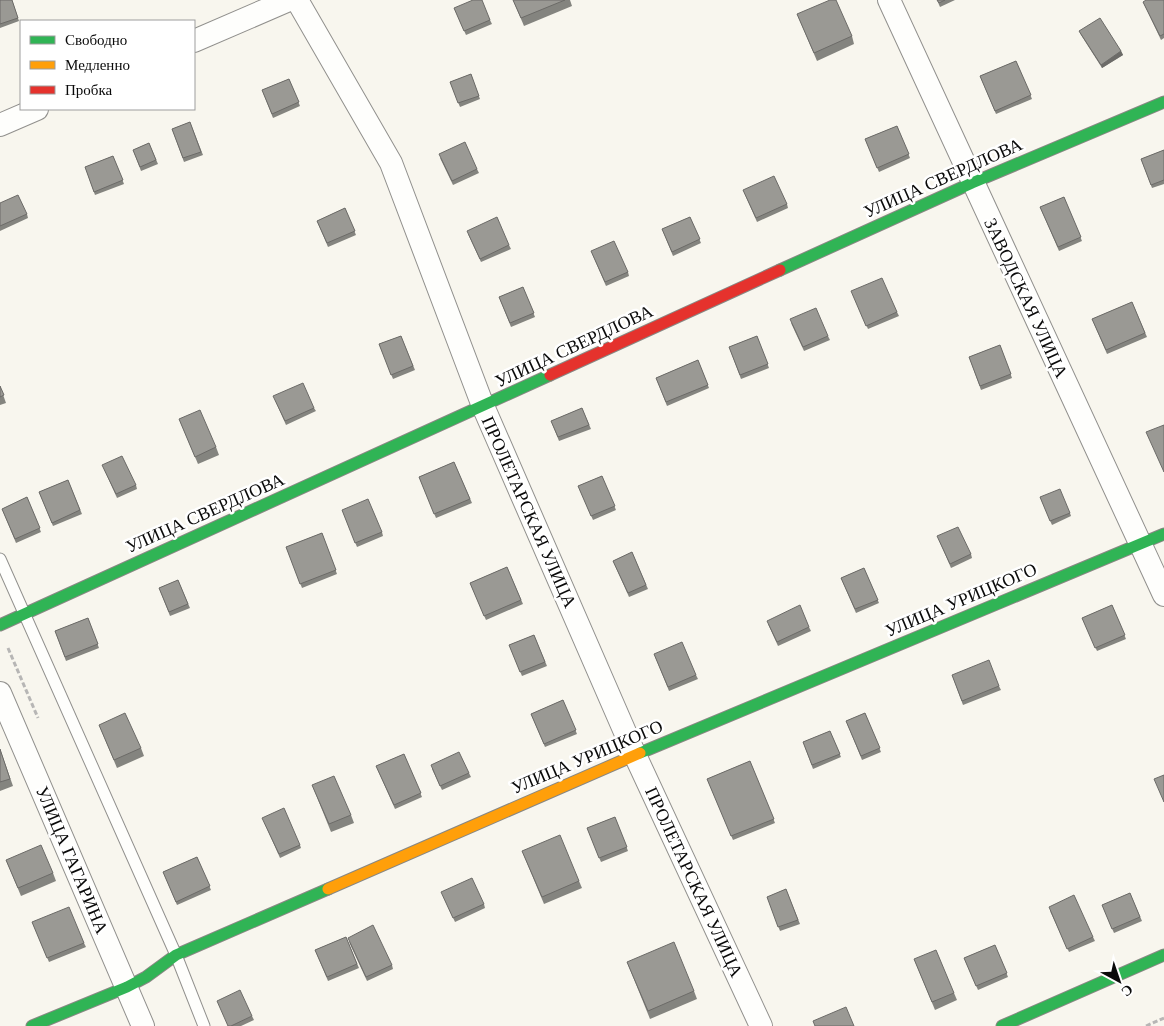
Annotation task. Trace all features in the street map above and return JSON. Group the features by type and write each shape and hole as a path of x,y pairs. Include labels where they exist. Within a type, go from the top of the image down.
{"street":[{"path":"195,41 289,0"},
{"name":"ПРОЛЕТАРСКАЯ УЛИЦА","path":"297,0 391,163 483,406 635,755 761,1026"},
{"name":"ЗАВОДСКАЯ УЛИЦА","path":"889,0 1164,595"},
{"name":"УЛИЦА СВЕРДЛОВА","path":"0,625 972,183 1164,102"},
{"path":"0,125 35,110"},
{"name":"УЛИЦА УРИЦКОГО","path":"32,1026 127,987 146,977 176,955 635,755 1164,534"},
{"name":"УЛИЦА ГАГАРИНА","path":"0,694 143,1026"},
{"path":"1002,1026 1164,955"}],"lane":[{"path":"0,559 176,955 204,1026"}],"path":[{"path":"1146,1026 1164,1018"}],"building":[{"path":"0,0 12,0 18,18 0,24"},
{"path":"473,0 482,0 490,20 464,31 454,8"},
{"path":"513,0 565,0 521,18"},
{"path":"830,0 836,0 852,36 814,53 797,14"},
{"path":"1146,0 1164,0 1164,34 1160,36 1143,2"},
{"path":"1100,18 1121,51 1101,65 1079,31"},
{"path":"1016,61 1031,95 995,111 980,76"},
{"path":"471,74 479,96 458,103 450,82"},
{"path":"289,79 299,102 272,114 262,90"},
{"path":"190,122 201,152 183,158 172,129"},
{"path":"897,126 909,154 877,168 865,139"},
{"path":"465,142 477,169 452,181 439,154"},
{"path":"149,143 156,160 140,167 133,150"},
{"path":"1164,150 1164,180 1151,185 1141,159"},
{"path":"113,156 123,180 94,192 85,167"},
{"path":"774,176 787,204 756,218 743,190"},
{"path":"18,195 27,214 0,226 0,203"},
{"path":"1064,197 1081,237 1058,247 1040,207"},
{"path":"345,208 355,231 327,243 317,221"},
{"path":"497,217 509,245 480,259 467,231"},
{"path":"690,217 700,239 672,252 662,229"},
{"path":"614,241 628,272 605,282 591,251"},
{"path":"882,278 897,312 866,326 851,291"},
{"path":"523,287 534,313 510,323 499,297"},
{"path":"1132,302 1145,333 1106,350 1092,319"},
{"path":"816,308 828,336 803,347 790,319"},
{"path":"401,336 413,366 391,375 379,344"},
{"path":"757,336 768,364 740,375 729,347"},
{"path":"1000,345 1011,374 980,386 969,357"},
{"path":"698,360 708,385 666,402 656,378"},
{"path":"303,383 314,408 285,421 273,396"},
{"path":"0,386 4,395 0,397"},
{"path":"582,408 589,425 558,437 551,421"},
{"path":"200,410 216,447 195,457 179,419"},
{"path":"1164,425 1164,472 1146,432"},
{"path":"122,456 136,485 116,494 102,465"},
{"path":"454,462 470,499 434,514 419,477"},
{"path":"602,476 615,506 591,516 578,486"},
{"path":"68,480 80,510 52,523 39,492"},
{"path":"1060,489 1070,513 1050,521 1040,497"},
{"path":"27,497 40,528 15,539 2,509"},
{"path":"368,499 382,532 355,543 342,510"},
{"path":"958,527 971,554 950,564 937,536"},
{"path":"322,533 336,570 300,584 286,547"},
{"path":"632,552 646,585 628,593 613,561"},
{"path":"507,567 521,600 484,616 470,583"},
{"path":"864,568 878,600 855,609 841,578"},
{"path":"178,580 188,604 169,612 159,588"},
{"path":"800,605 809,627 777,642 767,621"},
{"path":"1112,605 1125,635 1095,648 1082,618"},
{"path":"88,618 98,644 65,657 55,631"},
{"path":"534,635 545,662 520,672 509,645"},
{"path":"682,642 696,675 668,687 654,654"},
{"path":"989,660 999,686 962,701 952,675"},
{"path":"563,700 576,730 544,744 531,714"},
{"path":"125,713 141,748 114,760 99,725"},
{"path":"865,713 880,748 861,756 846,721"},
{"path":"830,731 840,754 812,765 803,742"},
{"path":"0,749 10,779 0,782"},
{"path":"459,752 469,773 440,786 431,765"},
{"path":"404,754 421,793 394,805 376,766"},
{"path":"750,761 774,819 731,836 707,779"},
{"path":"1164,775 1164,802 1154,779"},
{"path":"334,776 351,815 329,824 312,785"},
{"path":"284,808 300,845 279,854 262,818"},
{"path":"615,817 627,847 599,858 587,828"},
{"path":"560,835 579,881 542,897 522,851"},
{"path":"41,845 53,873 18,888 6,860"},
{"path":"197,857 210,886 176,902 163,872"},
{"path":"472,878 484,904 453,918 441,892"},
{"path":"786,889 798,920 778,927 767,897"},
{"path":"1130,893 1140,917 1112,929 1102,905"},
{"path":"1074,895 1093,937 1067,949 1049,907"},
{"path":"69,907 84,943 47,958 32,922"},
{"path":"373,925 392,965 366,977 348,938"},
{"path":"346,937 357,964 327,977 315,950"},
{"path":"674,942 694,991 648,1011 627,962"},
{"path":"995,945 1007,973 976,986 964,958"},
{"path":"936,950 954,993 932,1002 914,959"},
{"path":"240,990 252,1016 228,1026 217,1001"},
{"path":"846,1007 854,1026 815,1026 813,1021"}],"traffic: fast":[{"path":"780,270 972,183 1164,102"},
{"path":"0,625 550,375"},
{"path":"640,753 1164,534"},
{"path":"32,1026 127,987 146,977 176,955 328,889"},
{"path":"1002,1026 1164,955"}],"traffic: slow":[{"path":"328,889 640,753"}],"traffic: jam":[{"path":"550,375 780,270"}]}
